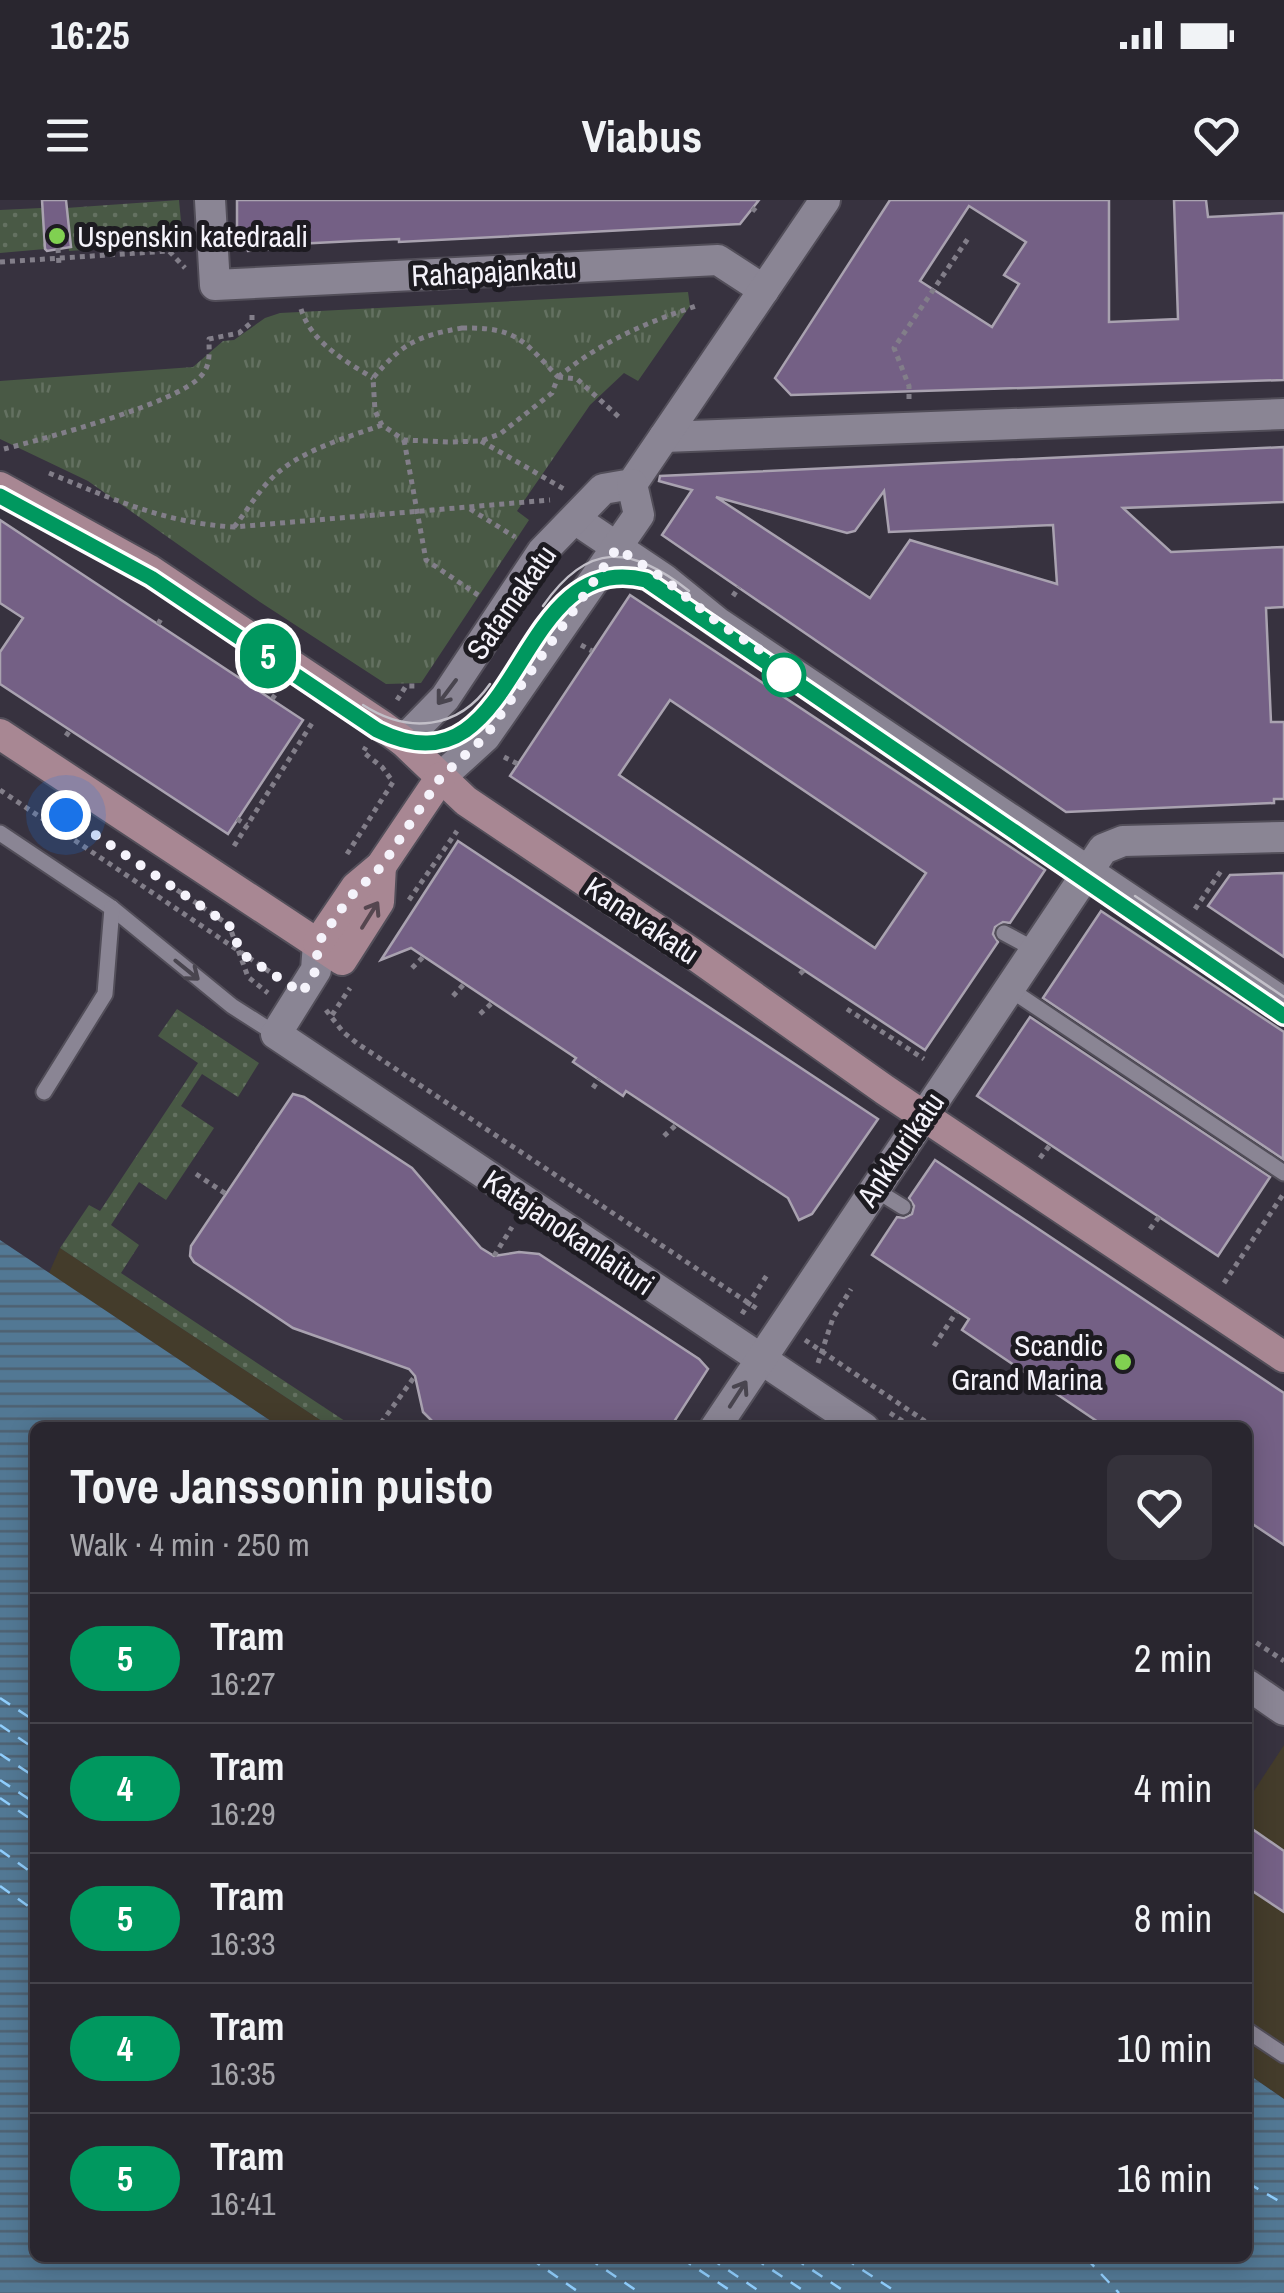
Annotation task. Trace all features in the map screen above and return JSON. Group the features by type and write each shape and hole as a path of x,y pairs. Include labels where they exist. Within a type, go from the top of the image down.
{"main road":[{"name":"Kanavakatu","path":"0,487 158,575 403,741 466,801 922,1115 1284,1356"},
{"path":"0,734 319,966"},
{"name":"Satamakatu","path":"319,966 356,888 382,866 441,777"}],"street":[{"name":"Rahapajankatu","path":"210,200 215,285 718,260 764,290"},
{"path":"632,484 825,200"},
{"path":"664,437 1284,414"},
{"name":"Satamakatu","path":"403,741 445,698 542,552 564,509 603,489 632,484 639,515 485,737 441,777"},
{"path":"564,509 664,579 717,622 1284,1003"},
{"path":"1086,870 1103,848 1134,841 1284,837"},
{"name":"Ankkurikatu","path":"719,1422 1086,870"},
{"path":"276,1034 319,966"},
{"name":"Katajanokanlaituri","path":"276,1034 854,1422"},
{"path":"1252,1688 1284,1710"}],"lane":[{"path":"0,833 112,908 232,1006 276,1034"},
{"path":"44,1092 105,994 112,908"},
{"path":"1004,932 1034,948"},
{"path":"1008,988 1284,1173"},
{"path":"874,1189 903,1208"},
{"path":"1252,2034 1284,2056"}],"path":[{"path":"910,428 909,386 894,348 969,236"},
{"path":"58,248 59,266"},
{"path":"0,262 169,250 186,270"},
{"path":"620,418 577,379 558,377 511,333 490,328 424,335 398,349 373,378 376,412 382,426 404,440 481,441 500,434 532,410 552,393 558,377 592,349 698,304"},
{"path":"300,306 310,332 373,378"},
{"path":"4,449 176,394 201,376 209,364 209,339 240,333 252,322"},
{"path":"234,528 263,488 287,465 382,426"},
{"path":"404,440 426,560 484,599"},
{"path":"481,441 564,489"},
{"path":"49,472 149,514 234,528 467,508 564,509"},
{"path":"467,508 488,524 524,539"},
{"path":"733,596 739,587"},
{"path":"234,846 314,720"},
{"path":"504,757 518,764"},
{"path":"0,790 242,954 319,966 332,1015 343,1032 766,1314"},
{"path":"238,820 247,825"},
{"path":"442,854 445,862"},
{"path":"1190,916 1223,868"},
{"path":"164,881 229,925 242,954"},
{"path":"412,968 424,956"},
{"path":"453,996 464,984"},
{"path":"480,1014 493,1002"},
{"path":"847,1009 924,1059"},
{"path":"338,1041 343,1032"},
{"path":"593,1088 599,1079"},
{"path":"664,1136 676,1124"},
{"path":"1040,1160 1050,1145"},
{"path":"196,1174 226,1194"},
{"path":"1209,1306 1284,1194"},
{"path":"1150,1229 1159,1217"},
{"path":"494,1256 512,1227"},
{"path":"742,1314 767,1275"},
{"path":"804,1388 823,1352 833,1318 851,1289"},
{"path":"934,1346 956,1311"},
{"path":"798,1336 925,1422"},
{"path":"381,1422 415,1376"},
{"path":"1252,1640 1284,1661"}],"shaded area":[{"path":"60,1248 323,1422 272,1422 49,1273"},
{"path":"1284,1745 1284,2099 1252,2077 1252,1794"}],"green space":[{"path":"179,200 183,243 69,251 66,208"},
{"path":"41,208 45,249 0,253 0,210"},
{"path":"688,292 690,306 638,381 624,373 590,405 517,511 529,520 421,683 386,684 260,602 88,481 0,439 0,381 193,367 223,341 234,340 265,318 280,313"},
{"path":"177,1009 259,1063 238,1097 202,1074 181,1106 214,1128 166,1200 139,1182 111,1225 139,1245 121,1273 346,1422 323,1422 60,1248 89,1205 100,1211 198,1063 158,1036"}],"water":[{"path":"0,1240 273,1422 30,1422 30,2262 1252,2262 1252,2077 1284,2099 1284,2293 0,2293"}],"building":[{"name":"Uspenskin katedraali","path":"42,200 66,200 71,247 45,249"},
{"path":"237,200 759,200 740,224 277,245 277,249 248,251 246,241 237,241"},
{"path":"890,200 1109,200 1109,322 1178,319 1174,200 1206,200 1208,217 1284,213 1284,380 791,395 775,378","holes":["969,206 1026,242 1004,275 1019,284 992,327 920,281"]},
{"path":"1284,447 1284,502 1123,508 1171,552 1284,547 1284,607 1266,608 1271,722 1284,722 1284,799 1274,799 1274,803 1066,812 662,535 692,490 659,481 660,476","holes":["884,491 889,532 1053,525 1057,584 910,540 870,598 716,497 847,533 855,531"]},
{"path":"0,520 303,720 228,834 0,684 0,652 23,618 0,603"},
{"path":"630,595 1045,870 1010,923 995,927 993,934 998,942 925,1050 510,776","holes":["670,700 926,873 875,948 619,775"]},
{"path":"458,841 878,1119 812,1214 799,1220 788,1198 626,1091 623,1096 573,1062 576,1058 411,948 381,960"},
{"path":"1284,873 1284,957 1208,906 1230,875"},
{"path":"1101,911 1284,1032 1283,1159 1043,998"},
{"path":"1030,1017 1270,1177 1218,1256 977,1096"},
{"path":"293,1094 304,1097 412,1168 481,1248 494,1256 539,1254 699,1359 708,1369 674,1422 433,1422 423,1412 415,1376 409,1369 293,1328 194,1262 191,1246"},
{"name":"Scandic Grand Marina","path":"935,1160 1284,1393 1284,1545 1252,1524 1252,1422 1098,1422 962,1330 969,1319 872,1255 897,1217 912,1214 914,1206 909,1198"},
{"path":"1252,1829 1284,1851 1284,1912 1252,1891"}],"ferry route":[{"path":"0,1698 30,1718"},
{"path":"0,1725 30,1746"},
{"path":"0,1754 30,1774"},
{"path":"0,1780 30,1800"},
{"path":"0,1798 30,1819"},
{"path":"0,1850 30,1871"},
{"path":"0,1886 30,1907"},
{"path":"1252,2185 1284,2204"},
{"path":"536,2262 580,2293"},
{"path":"594,2262 640,2293"},
{"path":"687,2262 734,2293"},
{"path":"716,2262 762,2293"},
{"path":"760,2262 807,2293"},
{"path":"800,2262 847,2293"},
{"path":"850,2262 898,2293"},
{"path":"1090,2262 1119,2293"}],"tram line":[{"path":"0,496 151,577 377,730 425,743 461,733 490,706 539,632 567,600 601,579 646,579 1284,1016"},
{"name":"5","path":"0,496 151,578 377,730 416,743 445,740 480,718 557,608 578,588 606,576 646,580 669,592 714,628 1284,1016"},
{"path":"543,606 577,570 611,557 648,565 689,591"},
{"path":"363,705 397,720 431,723 463,711 490,684"},
{"path":"1135,896 1284,997"}],"place":[{"name":"Uspenskin katedraali","path":"57,236"},
{"name":"Scandic Grand Marina","path":"1123,1362"}],"route":[{"path":"66,815 229,925 242,954 302,993 316,970 318,943 356,888 382,866 441,777 485,737 617,548 796,674 784,675"}]}
